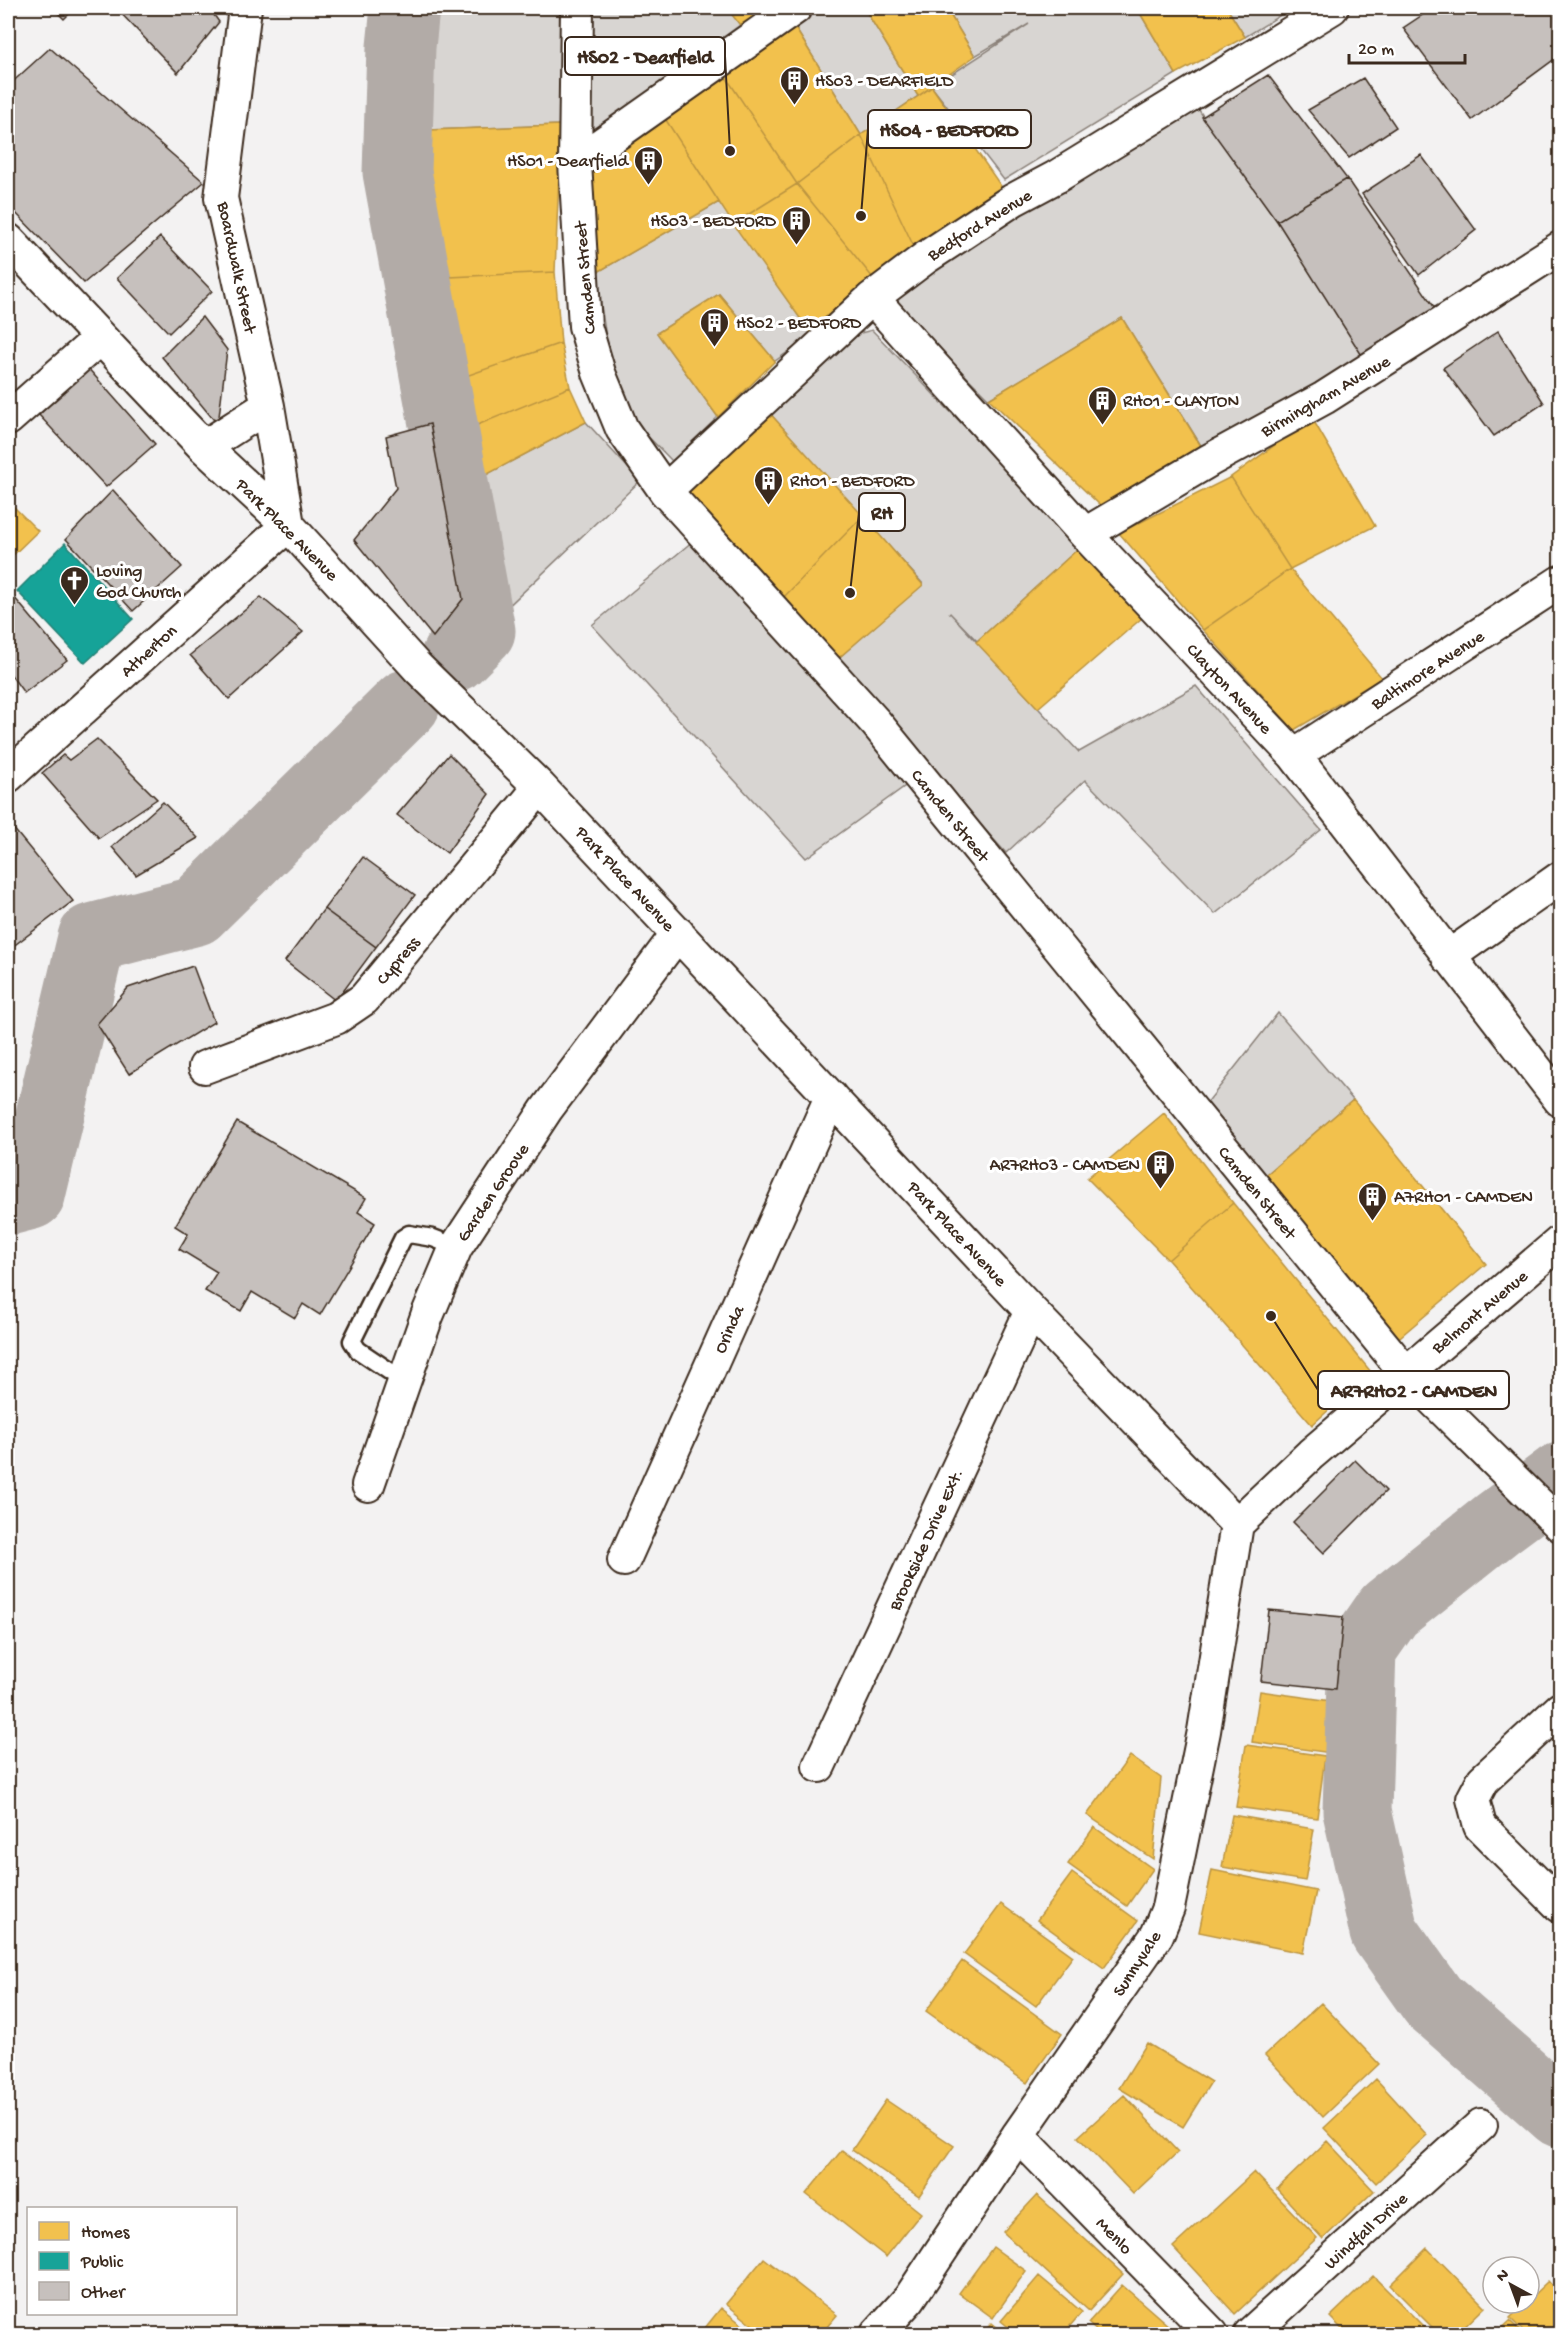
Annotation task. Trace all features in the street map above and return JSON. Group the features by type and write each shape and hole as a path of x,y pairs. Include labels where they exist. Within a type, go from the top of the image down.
{"street":[{"name":"Boardwalk Street","path":"245,8 221,198 268,406 288,525"},
{"name":"Camden Street","path":"577,8 575,163 585,326 599,373 622,429 665,492 876,723 1406,1373 1559,1524"},
{"path":"575,163 795,8"},
{"name":"Bedford Avenue","path":"665,492 872,298 925,258 1013,200 1056,177 1332,8"},
{"name":"Park Place Avenue","path":"8,240 204,447 288,525 418,668 540,787 1031,1311 1237,1524"},
{"name":"Birmingham Avenue","path":"1085,534 1210,460 1324,398 1560,248"},
{"name":"Clayton Avenue","path":"872,298 1085,534 1294,755 1560,1100"},
{"path":"8,419 100,338"},
{"path":"204,447 268,406"},
{"name":"Atherton","path":"8,776 288,525"},
{"name":"Baltimore Avenue","path":"1294,755 1560,582"},
{"name":"Cypress","path":"205,1067 336,1018 364,999 540,787"},
{"path":"1448,957 1560,878"},
{"name":"Garden Groove","path":"368,1485 427,1316 456,1246 546,1110 678,933"},
{"name":"Orinda","path":"624,1560 831,1097"},
{"name":"Belmont Avenue","path":"1237,1524 1311,1454 1560,1242"},
{"name":"Brookside Drive Ext.","path":"819,1766 1031,1311"},
{"name":"Sunnyvale","path":"877,2334 909,2299 1018,2135 1157,1935 1168,1908 1204,1731 1237,1524"},
{"path":"1560,1709 1484,1780 1473,1800 1480,1826 1560,1906"},
{"name":"Windfall Drive","path":"1250,2334 1481,2125"},
{"name":"Menlo","path":"1018,2135 1212,2334"}],"lane":[{"path":"404,1381 358,1350 352,1341 403,1238 410,1234 433,1238 456,1246"}],"shaded area":[{"path":"408,8 562,8 561,125 402,131 401,47"},
{"path":"591,8 727,8 740,25 588,136"},
{"path":"820,8 864,8 918,96 861,135 794,26"},
{"path":"946,8 1137,8 1176,74 1004,180 932,87 1029,24 975,56"},
{"path":"1227,8 1292,8 1245,37"},
{"path":"1189,96 1277,221 1371,369 1210,460 1122,318 989,399 890,300"},
{"path":"719,202 812,335 775,361 719,294 657,333 718,417 672,461 632,420 610,363 596,273"},
{"path":"872,330 1080,547 977,641 949,612 1079,752 1196,686 1321,830 1215,914 1085,780 1006,853 834,662 923,584 765,408 838,339"},
{"path":"586,422 640,481 499,615 465,486"},
{"path":"693,541 876,723 908,784 806,858 592,625"},
{"path":"1278,1013 1353,1100 1260,1180 1206,1104"}],"building: Homes":[{"path":"727,8 768,8 740,25"},
{"path":"864,8 946,8 975,56 918,96"},
{"path":"1137,8 1227,8 1245,37 1176,74"},
{"name":"HS03 - DEARFIELD","path":"794,26 861,135 797,184 724,74"},
{"path":"724,74 797,184 733,224 664,117"},
{"path":"932,87 1003,189 914,247 861,135"},
{"name":"HS01 - Dearfield","path":"664,117 719,202 596,273 588,170"},
{"path":"561,125 555,272 429,278 402,131"},
{"path":"861,135 914,247 873,278 797,184"},
{"name":"HS03 - BEDFORD","path":"797,184 873,278 812,335 733,224"},
{"path":"555,272 561,343 443,384 429,278"},
{"name":"HS02 - BEDFORD","path":"719,294 775,361 718,417 657,333"},
{"name":"RH01 - CLAYTON","path":"1122,318 1204,451 1100,505 989,399"},
{"path":"561,343 570,387 453,435 443,384"},
{"path":"570,387 586,422 465,486 453,435"},
{"name":"RH01 - BEDFORD","path":"765,408 863,516 779,602 675,494"},
{"path":"1312,418 1375,526 1290,569 1231,477"},
{"path":"1231,477 1290,569 1203,630 1119,533"},
{"path":"8,501 38,531 8,560"},
{"path":"863,516 923,585 834,662 779,602"},
{"path":"1080,547 1142,618 1038,708 976,642"},
{"path":"1290,569 1382,678 1294,730 1203,630"},
{"name":"A7RH01 - CAMDEN","path":"1353,1100 1486,1264 1394,1342 1260,1180"},
{"name":"AR7RH03 - CAMDEN","path":"1164,1113 1233,1203 1168,1260 1087,1178"},
{"path":"1233,1203 1371,1372 1312,1425 1168,1260"},
{"path":"1260,1691 1338,1702 1331,1753 1252,1742"},
{"path":"1246,1745 1325,1756 1317,1818 1236,1807"},
{"path":"1130,1756 1161,1778 1153,1859 1087,1815"},
{"path":"1232,1815 1314,1829 1305,1881 1222,1867"},
{"path":"1094,1827 1153,1869 1127,1906 1068,1864"},
{"path":"1212,1870 1316,1891 1303,1953 1199,1932"},
{"path":"1072,1873 1138,1921 1104,1968 1037,1920"},
{"path":"1001,1904 1073,1956 1036,2006 964,1954"},
{"path":"962,1961 1062,2034 1027,2083 926,2011"},
{"path":"1321,2003 1379,2064 1323,2117 1265,2055"},
{"path":"1147,2043 1211,2082 1183,2127 1119,2088"},
{"path":"1376,2079 1427,2135 1376,2183 1324,2128"},
{"path":"1124,2095 1178,2152 1133,2194 1078,2137"},
{"path":"886,2100 954,2146 919,2196 852,2150"},
{"path":"1327,2141 1374,2191 1323,2239 1277,2189"},
{"path":"842,2150 921,2213 886,2257 806,2194"},
{"path":"1254,2172 1317,2238 1235,2314 1173,2247"},
{"path":"1037,2195 1123,2274 1089,2311 1003,2232"},
{"path":"993,2247 1026,2271 993,2318 959,2293"},
{"path":"1427,2248 1481,2303 1481,2311 1457,2334 1439,2334 1390,2285"},
{"path":"764,2258 837,2315 821,2334 764,2334 726,2304"},
{"path":"1039,2276 1082,2312 1063,2334 1017,2334 1001,2321"},
{"path":"1373,2276 1431,2334 1347,2334 1330,2317"},
{"path":"1548,2281 1560,2294 1560,2334 1526,2334 1510,2318 1513,2315 1541,2315 1541,2288"},
{"path":"1122,2285 1178,2334 1100,2334 1088,2323"},
{"path":"721,2308 754,2334 700,2334"},
{"path":"1510,2321 1523,2334 1496,2334"},
{"path":"992,2323 1005,2334 982,2334"}],"building: Public":[{"name":"Loving God Church","path":"65,543 133,619 85,663 17,591"}],"building: Other":[{"path":"53,8 75,8 64,19"},
{"path":"116,8 209,8 219,22 178,73"},
{"path":"1433,8 1560,8 1560,55 1472,120 1403,28"},
{"path":"50,48 204,182 84,283 8,205 8,86"},
{"path":"1268,75 1347,179 1277,221 1202,117"},
{"path":"1363,78 1396,127 1349,158 1308,110"},
{"path":"1421,155 1476,230 1419,275 1362,194"},
{"path":"1347,179 1441,317 1368,365 1277,221"},
{"path":"160,237 212,291 169,333 117,278"},
{"path":"202,317 227,350 218,425 162,357"},
{"path":"1498,331 1544,403 1494,436 1443,368"},
{"path":"86,366 155,444 106,487 39,415"},
{"path":"430,424 463,599 433,637 354,540 396,488 386,436"},
{"path":"113,490 182,567 133,611 66,539"},
{"path":"8,590 67,660 24,693 8,671"},
{"path":"261,597 303,632 229,699 190,655"},
{"path":"97,739 157,799 99,838 42,773 63,755 69,760"},
{"path":"449,754 489,794 447,853 397,815"},
{"path":"163,802 198,838 136,875 112,847"},
{"path":"8,822 73,901 8,950"},
{"path":"363,857 415,895 376,947 324,909"},
{"path":"324,909 376,947 336,1001 285,961"},
{"path":"193,966 214,1022 129,1074 97,1024 128,988"},
{"path":"237,1122 366,1198 358,1212 375,1223 320,1315 303,1304 295,1318 252,1292 241,1311 205,1291 217,1272 179,1249 188,1234 175,1226"},
{"path":"1355,1460 1386,1491 1324,1553 1293,1522"},
{"path":"1269,1610 1343,1617 1336,1689 1261,1681"}],"waterway":[{"path":"405,8 401,47 397,172 481,631 455,657"},
{"path":"8,1201 31,1195 92,938 196,911 406,704"},
{"path":"1560,1477 1389,1610 1362,1649 1357,1811 1384,1932 1433,2001 1560,2113"}],"place":[{"name":"HS03 - DEARFIELD","path":"794,106"},
{"name":"HS02 - Dearfield","path":"730,151"},
{"name":"HS01 - Dearfield","path":"649,186"},
{"name":"HS04 - BEDFORD","path":"861,216"},
{"name":"HS03 - BEDFORD","path":"797,246"},
{"name":"HS02 - BEDFORD","path":"715,348"},
{"name":"RH01 - CLAYTON","path":"1102,426"},
{"name":"RH01 - BEDFORD","path":"769,506"},
{"name":"RH","path":"850,593"},
{"name":"Loving God Church","path":"75,606"},
{"name":"AR7RH03 - CAMDEN","path":"1161,1190"},
{"name":"A7RH01 - CAMDEN","path":"1373,1222"},
{"name":"AR7RH02 - CAMDEN","path":"1271,1316"}]}
